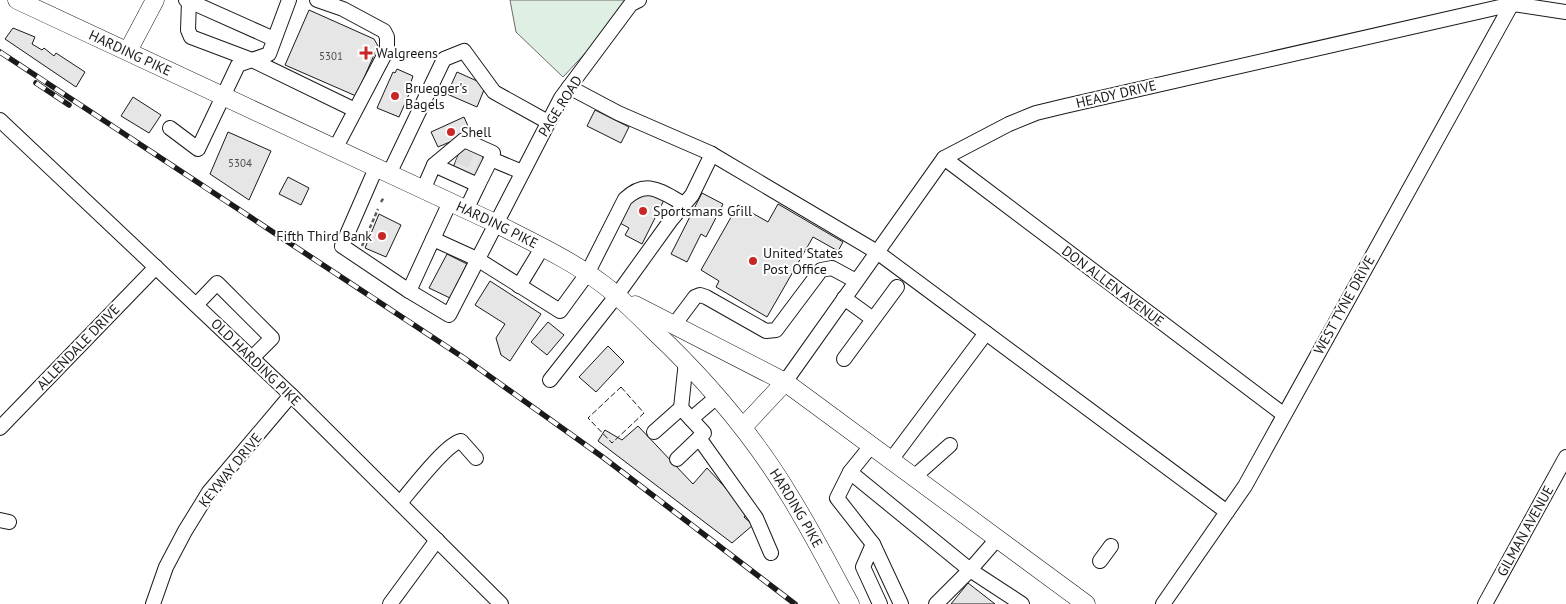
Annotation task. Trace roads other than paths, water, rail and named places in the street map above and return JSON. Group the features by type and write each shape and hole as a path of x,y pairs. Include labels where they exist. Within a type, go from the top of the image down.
{"main road":[{"name":"HARDING PIKE","path":"17,0 495,223 587,274 617,295 686,361 718,396 743,428 791,497 850,604"},
{"path":"128,51 154,0"},
{"path":"617,295 784,382 1086,604"},
{"path":"743,428 784,382"}],"street":[{"path":"274,39 187,0 188,30 191,37 252,60 355,110"},
{"path":"170,128 198,149 238,65 269,54 289,0"},
{"path":"316,0 343,9 384,31 387,37 387,50 335,149"},
{"name":"PAGE ROAD","path":"409,291 449,315 561,98 631,4 639,0"},
{"name":"HEADY DRIVE","path":"784,382 944,158 1010,124 1036,113 1514,2 1566,12"},
{"name":"WEST TYNE DRIVE","path":"1164,604 1244,486 1514,2"},
{"path":"450,202 409,291 342,246 444,60 464,51 494,92 548,122"},
{"path":"569,88 618,113 712,154 877,252 1226,512"},
{"name":"OLD HARDING PIKE","path":"2,125 252,358 501,604"},
{"path":"424,190 434,165 454,153 464,140 493,152 466,210"},
{"path":"550,380 692,195 712,154"},
{"name":"DON ALLEN AVENUE","path":"944,158 1283,414"},
{"path":"486,164 522,172"},
{"path":"434,165 478,185"},
{"path":"433,239 477,259 560,311 587,274 625,199 633,191 652,187 684,204"},
{"path":"519,286 542,248"},
{"name":"ALLENDALE DRIVE","path":"0,428 156,267"},
{"path":"674,324 694,296 700,295 766,331 776,330 821,270 832,268 856,281"},
{"path":"196,305 217,283 272,338 252,358"},
{"path":"844,358 897,287"},
{"path":"844,298 873,319"},
{"path":"891,460 986,333"},
{"path":"654,432 681,408 686,361"},
{"name":"KEYWAY DRIVE","path":"153,604 166,567 209,492 291,396"},
{"path":"691,419 718,396"},
{"path":"677,459 704,433 681,408"},
{"path":"699,438 756,518 771,553"},
{"path":"400,503 455,442 461,442 476,458"},
{"path":"914,477 950,444"},
{"path":"871,446 850,472 836,498 873,544 901,604"},
{"name":"GILMAN AVENUE","path":"1484,604 1566,457"},
{"path":"850,472 970,570 1022,604"},
{"path":"936,604 970,570 997,539"},
{"path":"390,604 438,540"},
{"path":"873,544 863,567 880,604"},
{"path":"1100,561 1111,546"}],"tunnel":[{"path":"458,156 480,165"}],"railway":[{"path":"0,52 464,358 604,458 795,604"},
{"path":"36,83 69,105"}],"place":[{"name":"Walgreens","path":"366,53"},
{"name":"Bruegger's Bagels","path":"395,96"},
{"name":"Shell","path":"451,132"},
{"name":"Sportsmans Grill","path":"643,211"},
{"name":"Fifth Third Bank","path":"382,236"},
{"name":"United States Post Office","path":"753,261"}]}
